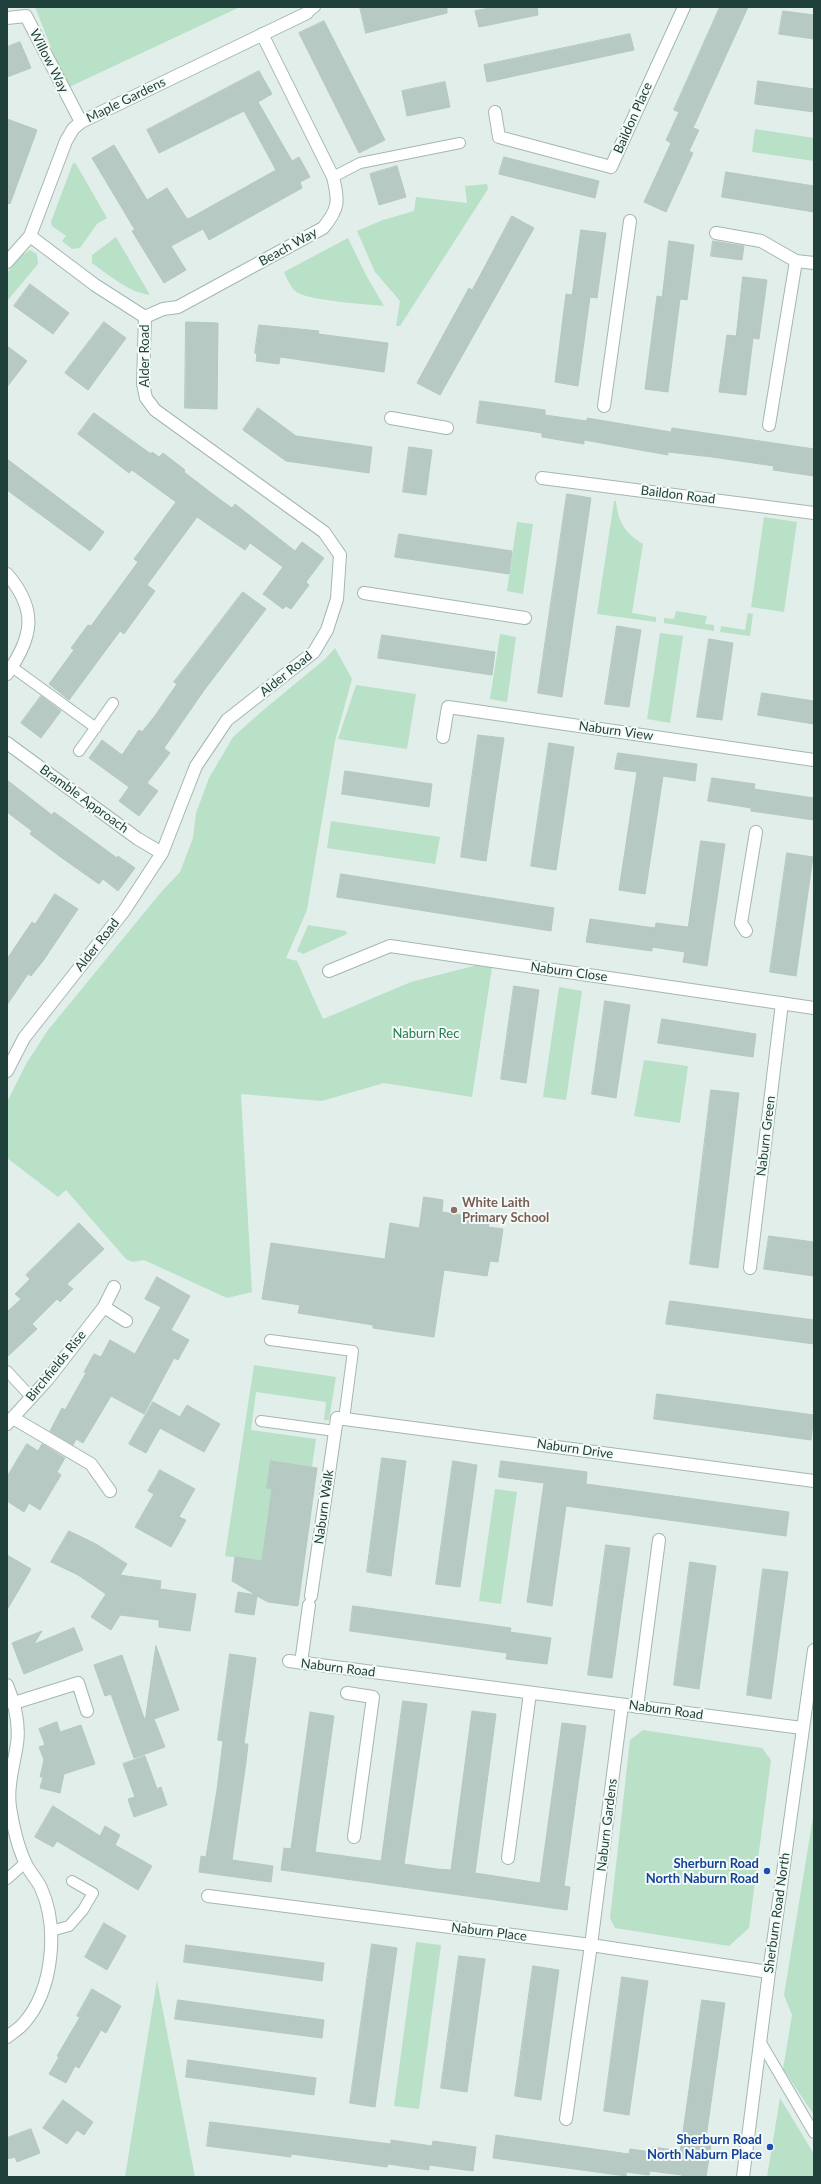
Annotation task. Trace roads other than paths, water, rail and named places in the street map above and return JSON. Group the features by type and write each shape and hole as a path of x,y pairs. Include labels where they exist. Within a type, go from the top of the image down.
{"street":[{"name":"Baildon Place","path":"496,112 499,137 611,167 684,7"},
{"name":"Maple Gardens","path":"7,262 30,236 66,141 81,122 311,10"},
{"name":"Willow Way","path":"7,18 26,16 81,122"},
{"name":"Beach Way","path":"145,317 163,308 178,307 323,228 334,215 338,198 333,177 262,34"},
{"path":"604,406 630,221"},
{"path":"716,233 761,241 796,261 814,264"},
{"name":"Alder Road","path":"7,1071 24,1038 124,911 162,853 196,766 227,720 314,652 327,630 337,599 340,555 324,532 155,410 146,398 144,384 145,317 95,285 30,236"},
{"path":"769,425 796,261"},
{"path":"391,418 447,428"},
{"name":"Baildon Road","path":"542,478 814,512"},
{"path":"7,574 19,587 28,609 29,626 21,654 9,670"},
{"path":"364,593 525,618"},
{"name":"Naburn View","path":"443,737 448,707 814,760"},
{"name":"Bramble Approach","path":"7,743 138,839 162,853"},
{"path":"746,931 741,922 756,832"},
{"name":"Naburn Close","path":"328,971 390,946 814,1008"},
{"name":"Naburn Green","path":"750,1268 782,1003"},
{"name":"Birchfields Rise","path":"10,1421 32,1398 104,1307 114,1287"},
{"path":"104,1307 126,1321"},
{"name":"Naburn Walk","path":"301,1663 335,1431 340,1418"},
{"name":"Naburn Drive","path":"340,1418 814,1481"},
{"path":"10,1421 90,1464 110,1491"},
{"path":"638,1707 659,1540"},
{"name":"Sherburn Road North","path":"743,2177 769,1972 814,1650"},
{"name":"Naburn Road","path":"289,1661 802,1728"},
{"path":"14,1703 78,1683 87,1711"},
{"path":"7,1684 14,1703 18,1724 17,1743 11,1775 10,1805 15,1836 25,1863 41,1887 50,1912 52,1944 47,1974 38,2002 24,2024 7,2037"},
{"path":"508,1858 530,1692"},
{"name":"Naburn Road","path":"347,1693 373,1697 354,1837"},
{"name":"Naburn Gardens","path":"566,2119 591,1945 622,1705"},
{"name":"Naburn Place","path":"208,1896 591,1945 769,1972"}],"lane":[{"path":"333,177 360,163 460,144"},
{"path":"9,670 96,728"},
{"path":"79,751 113,703"},
{"path":"270,1340 353,1351 340,1418"},
{"path":"7,1371 32,1398"},
{"path":"260,1421 335,1431"},
{"path":"7,1879 25,1863"},
{"path":"51,1931 69,1926 83,1910 93,1893 72,1881"},
{"path":"760,2041 814,2133"}],"place":[{"name":"White Laith Primary School","path":"454,1210"},
{"name":"Sherburn Road North Naburn Road","path":"767,1871"},
{"name":"Sherburn Road North Naburn Place","path":"770,2147"}],"park label":[{"name":"Naburn Rec","path":"426,1034"}]}
